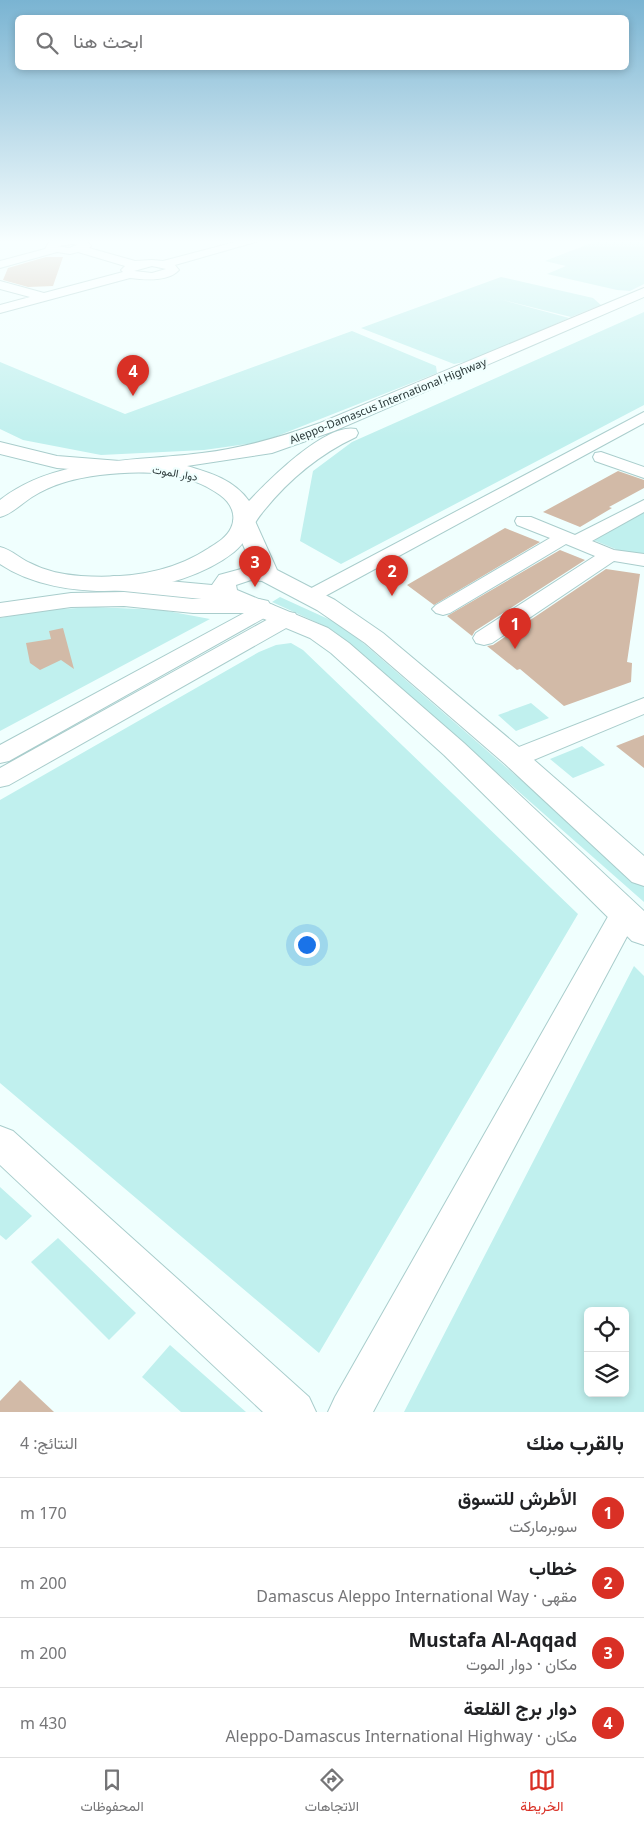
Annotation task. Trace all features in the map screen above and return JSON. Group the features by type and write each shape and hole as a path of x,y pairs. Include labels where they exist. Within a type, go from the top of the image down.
{"main road":[{"name":"Aleppo-Damascus International Highway","path":"120,467 203,459 272,447 336,424 609,307"},
{"path":"0,600 154,578 196,565 218,554 236,538 244,521 270,488 300,461 346,434 635,307"},
{"path":"0,448 57,462 120,467"},
{"name":"دوار الموت","path":"0,511 14,498 44,483 80,472 120,467 195,474 223,486 240,502 244,521 267,574"},
{"path":"0,554 12,565 39,576 74,582 114,583 226,594 271,611 320,633 340,648 454,749 634,923"},
{"path":"226,594 224,585 227,580 250,573 267,574 318,601 374,638 515,758 644,874"},
{"path":"0,610 71,600 124,599 271,611"},
{"path":"454,749 490,737"}],"street":[{"path":"318,601 644,417"},
{"path":"318,601 600,457 644,432"},
{"path":"600,457 644,473"},
{"path":"443,609 570,540 644,505"},
{"path":"524,520 610,555 644,560"},
{"path":"484,638 610,555"},
{"path":"0,755 271,611"},
{"path":"0,778 271,611"},
{"path":"515,758 644,705"},
{"path":"350,1412 634,923"},
{"path":"0,1142 294,1412"}],"shaded area":[{"path":"419,307 528,307 569,318 474,360 454,364 361,328"},
{"path":"531,307 596,307 571,317"},
{"path":"644,312 644,405 341,564 300,541 313,471 352,442"},
{"path":"352,331 436,366 437,373 262,442 204,450 101,455 23,440 0,429 0,362 125,414"},
{"path":"644,508 644,555 625,553 591,539"},
{"path":"280,597 337,623 362,642 644,887 644,902 352,645 329,628 272,602"},
{"path":"95,607 162,610 210,619 0,731 0,618 43,610"},
{"path":"291,643 303,650 578,914 319,1353 0,1083 0,800 259,652 276,645"},
{"path":"531,703 549,718 516,731 498,715"},
{"path":"582,746 605,765 573,778 550,759"},
{"path":"634,966 644,976 644,1412 404,1412"},
{"path":"0,1187 32,1216 6,1240 0,1235"},
{"path":"58,1238 136,1313 109,1340 31,1262"},
{"path":"170,1345 246,1412 181,1412 142,1377"}],"building":[{"path":"618,471 644,480 644,488 609,507 612,508 580,527 543,512"},
{"path":"505,528 540,542 434,605 407,585"},
{"path":"560,550 585,560 475,631 472,636 447,616"},
{"path":"606,569 640,574 627,662 632,663 631,682 564,706 520,669 517,670 487,646 493,645"},
{"path":"63,628 74,669 61,660 40,670 30,663 26,643 51,639 49,631"},
{"path":"644,735 644,768 616,746"},
{"path":"20,1380 54,1412 0,1412 0,1401"}],"place":[{"name":"دوار برج القلعة","path":"133,396"},
{"name":"Mustafa Al-Aqqad","path":"255,587"},
{"name":"خطاب","path":"392,596"},
{"name":"الأطرش للتسوق","path":"515,649"}]}
